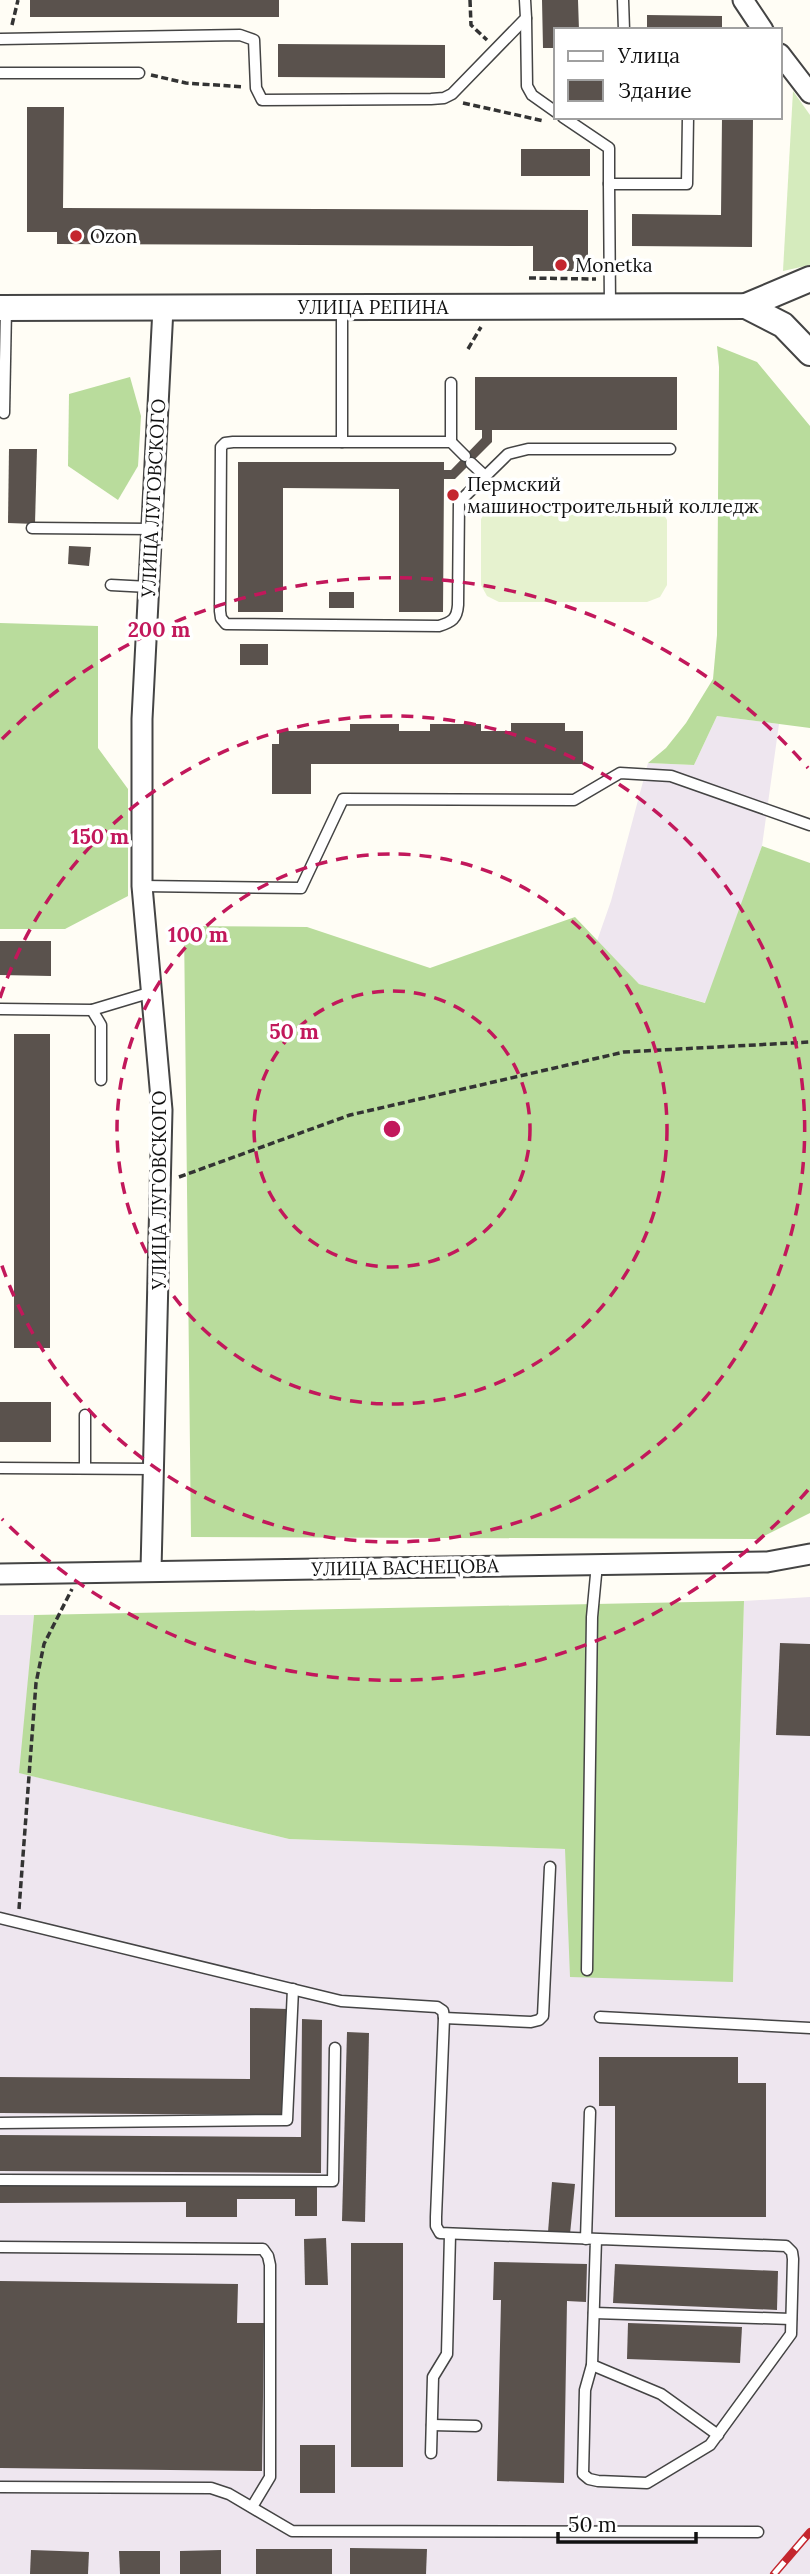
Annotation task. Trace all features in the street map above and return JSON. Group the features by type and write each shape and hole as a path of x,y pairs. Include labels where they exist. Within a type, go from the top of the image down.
{"street":[{"path":"743,0 762,28"},
{"path":"782,57 810,93"},
{"path":"746,306 810,279"},
{"path":"746,306 783,325 810,353"},
{"name":"УЛИЦА РЕПИНА","path":"3,308 746,306"},
{"name":"УЛИЦА ЛУГОВСКОГО","path":"151,1570 162,1110 142,886 142,719 163,308"},
{"name":"УЛИЦА ВАСНЕЦОВА","path":"0,1574 767,1562 810,1554"}],"lane":[{"path":"525,0 527,86 532,95 554,112"},
{"path":"623,0 624,28"},
{"path":"4,38 248,36 254,40 256,88 262,100 269,102 444,97 452,94 526,18"},
{"path":"0,73 139,73"},
{"path":"566,119 609,148 610,306"},
{"path":"609,184 687,184 688,119"},
{"path":"342,307 342,442"},
{"path":"3,308 4,413"},
{"path":"451,383 451,442"},
{"path":"485,476 451,442 225,443 221,447 221,618 226,624 439,626 451,623 457,616 458,605 458,502 508,454 516,450 670,449"},
{"path":"32,527 152,529"},
{"path":"111,586 149,587"},
{"path":"142,886 301,888 343,799 574,800 620,774 671,776 810,825"},
{"path":"0,1009 92,1010 152,992"},
{"path":"92,1010 101,1025 101,1080"},
{"path":"85,1415 85,1468"},
{"path":"0,1468 154,1469"},
{"path":"587,1970 592,1618 597,1564"},
{"path":"444,2018 531,2022 543,2017 550,1867"},
{"path":"0,1917 341,2001 429,2005 443,2011 436,2217 436,2226 440,2233 450,2235 591,2239 786,2246 792,2252 793,2259 791,2334 710,2445 647,2483 589,2479 583,2474 585,2390 592,2365 594,2313 591,2239 590,2112"},
{"path":"0,2123 288,2120 293,1989"},
{"path":"600,2017 810,2028"},
{"path":"0,2180 333,2180 335,2048"},
{"path":"431,2453 433,2376 447,2354 450,2235"},
{"path":"0,2247 263,2249 270,2264 270,2477 252,2507"},
{"path":"594,2313 791,2319"},
{"path":"592,2365 661,2394 718,2435"},
{"path":"432,2425 476,2426"},
{"path":"0,2487 211,2488 229,2494 292,2531 758,2532"}],"path":[{"path":"4,38 18,0"},
{"path":"470,0 471,25 496,49"},
{"path":"139,73 186,82 256,88"},
{"path":"444,97 512,115 577,127"},
{"path":"529,278 593,279"},
{"path":"468,349 483,323"},
{"path":"160,1184 350,1115 624,1052 810,1042"},
{"path":"18,1922 36,1683 44,1644 82,1572"}],"shaded area":[{"path":"717,716 779,724 762,846 706,1003 639,984 597,941 611,901 648,763 694,765"},
{"path":"810,1597 810,2574 0,2574 0,1615 34,1615 20,1773 289,1839 565,1849 733,1982 744,1601"}],"green space":[{"path":"793,91 810,115 810,265 783,271"},
{"path":"717,346 757,362 810,426 810,728 717,716 694,765 648,763 666,748 686,723 713,679 717,635"},
{"path":"130,377 141,416 138,466 118,500 68,466 69,394"},
{"path":"500,503 648,503 660,508 667,520 667,585 660,597 647,602 499,602 487,596 481,585 481,519 488,508"},
{"path":"0,623 98,626 98,748 128,789 128,896 65,929 0,929"},
{"path":"762,846 810,863 810,1513 758,1539 191,1537 184,926 307,927 430,968 575,917 639,984 705,1003"},
{"path":"744,1601 733,1982 570,1977 565,1849 289,1839 19,1773 34,1615"}],"building":[{"path":"30,0 279,0 279,17 30,17"},
{"path":"542,0 578,0 579,28 554,28 554,48 543,48"},
{"path":"647,15 722,16 722,28 647,28"},
{"path":"278,44 445,45 445,78 278,77"},
{"path":"27,107 64,107 63,208 588,210 588,271 533,271 533,246 57,244 57,232 27,232"},
{"path":"722,119 753,119 752,247 632,246 632,214 721,215"},
{"path":"521,149 590,149 590,176 521,176"},
{"path":"475,377 677,377 677,430 492,430 492,442 455,479 444,479 443,612 399,612 399,489 283,488 283,612 238,612 238,462 444,462 444,470 451,470 482,438 482,430 475,430"},
{"path":"9,449 37,449 35,524 8,523"},
{"path":"69,546 91,547 89,566 68,564"},
{"path":"329,592 354,592 354,608 329,608"},
{"path":"240,644 268,644 268,665 240,665"},
{"path":"511,723 565,723 565,731 583,731 583,764 311,764 311,794 272,794 272,744 279,744 279,731 350,731 350,724 399,724 399,731 430,731 430,724 481,724 481,731 511,731"},
{"path":"0,941 51,941 51,976 0,975"},
{"path":"14,1034 50,1034 50,1348 14,1348"},
{"path":"0,1402 51,1402 51,1442 0,1442"},
{"path":"780,1643 810,1644 810,1736 776,1735"},
{"path":"250,2008 288,2009 287,2115 0,2113 0,2077 250,2079"},
{"path":"302,2019 322,2020 321,2173 0,2171 0,2135 301,2137"},
{"path":"347,2032 369,2033 365,2222 342,2221"},
{"path":"599,2057 738,2057 738,2083 766,2083 766,2217 615,2217 615,2106 599,2106"},
{"path":"0,2182 317,2182 317,2216 295,2216 295,2199 237,2199 237,2217 186,2217 186,2202 0,2203"},
{"path":"552,2182 575,2184 570,2234 548,2232"},
{"path":"326,2238 328,2285 305,2285 304,2239"},
{"path":"351,2243 403,2243 403,2467 351,2467"},
{"path":"494,2262 587,2264 586,2302 567,2301 564,2483 497,2481 501,2300 493,2300"},
{"path":"615,2264 778,2271 777,2310 613,2303"},
{"path":"0,2281 238,2284 237,2323 264,2323 262,2471 0,2468"},
{"path":"628,2323 742,2327 740,2363 627,2359"},
{"path":"300,2445 335,2445 335,2493 300,2493"},
{"path":"350,2548 427,2549 426,2574 350,2574"},
{"path":"256,2549 332,2549 332,2574 256,2574"},
{"path":"31,2550 89,2552 88,2574 30,2574"},
{"path":"221,2550 221,2574 180,2574 180,2551"},
{"path":"119,2551 160,2551 160,2574 120,2574"}],"railway":[{"path":"774,2574 810,2532"}],"place":[{"name":"Ozon","path":"76,236"},
{"name":"Monetka","path":"561,265"},
{"name":"Пермский машиностроительный колледж","path":"453,495"}]}
